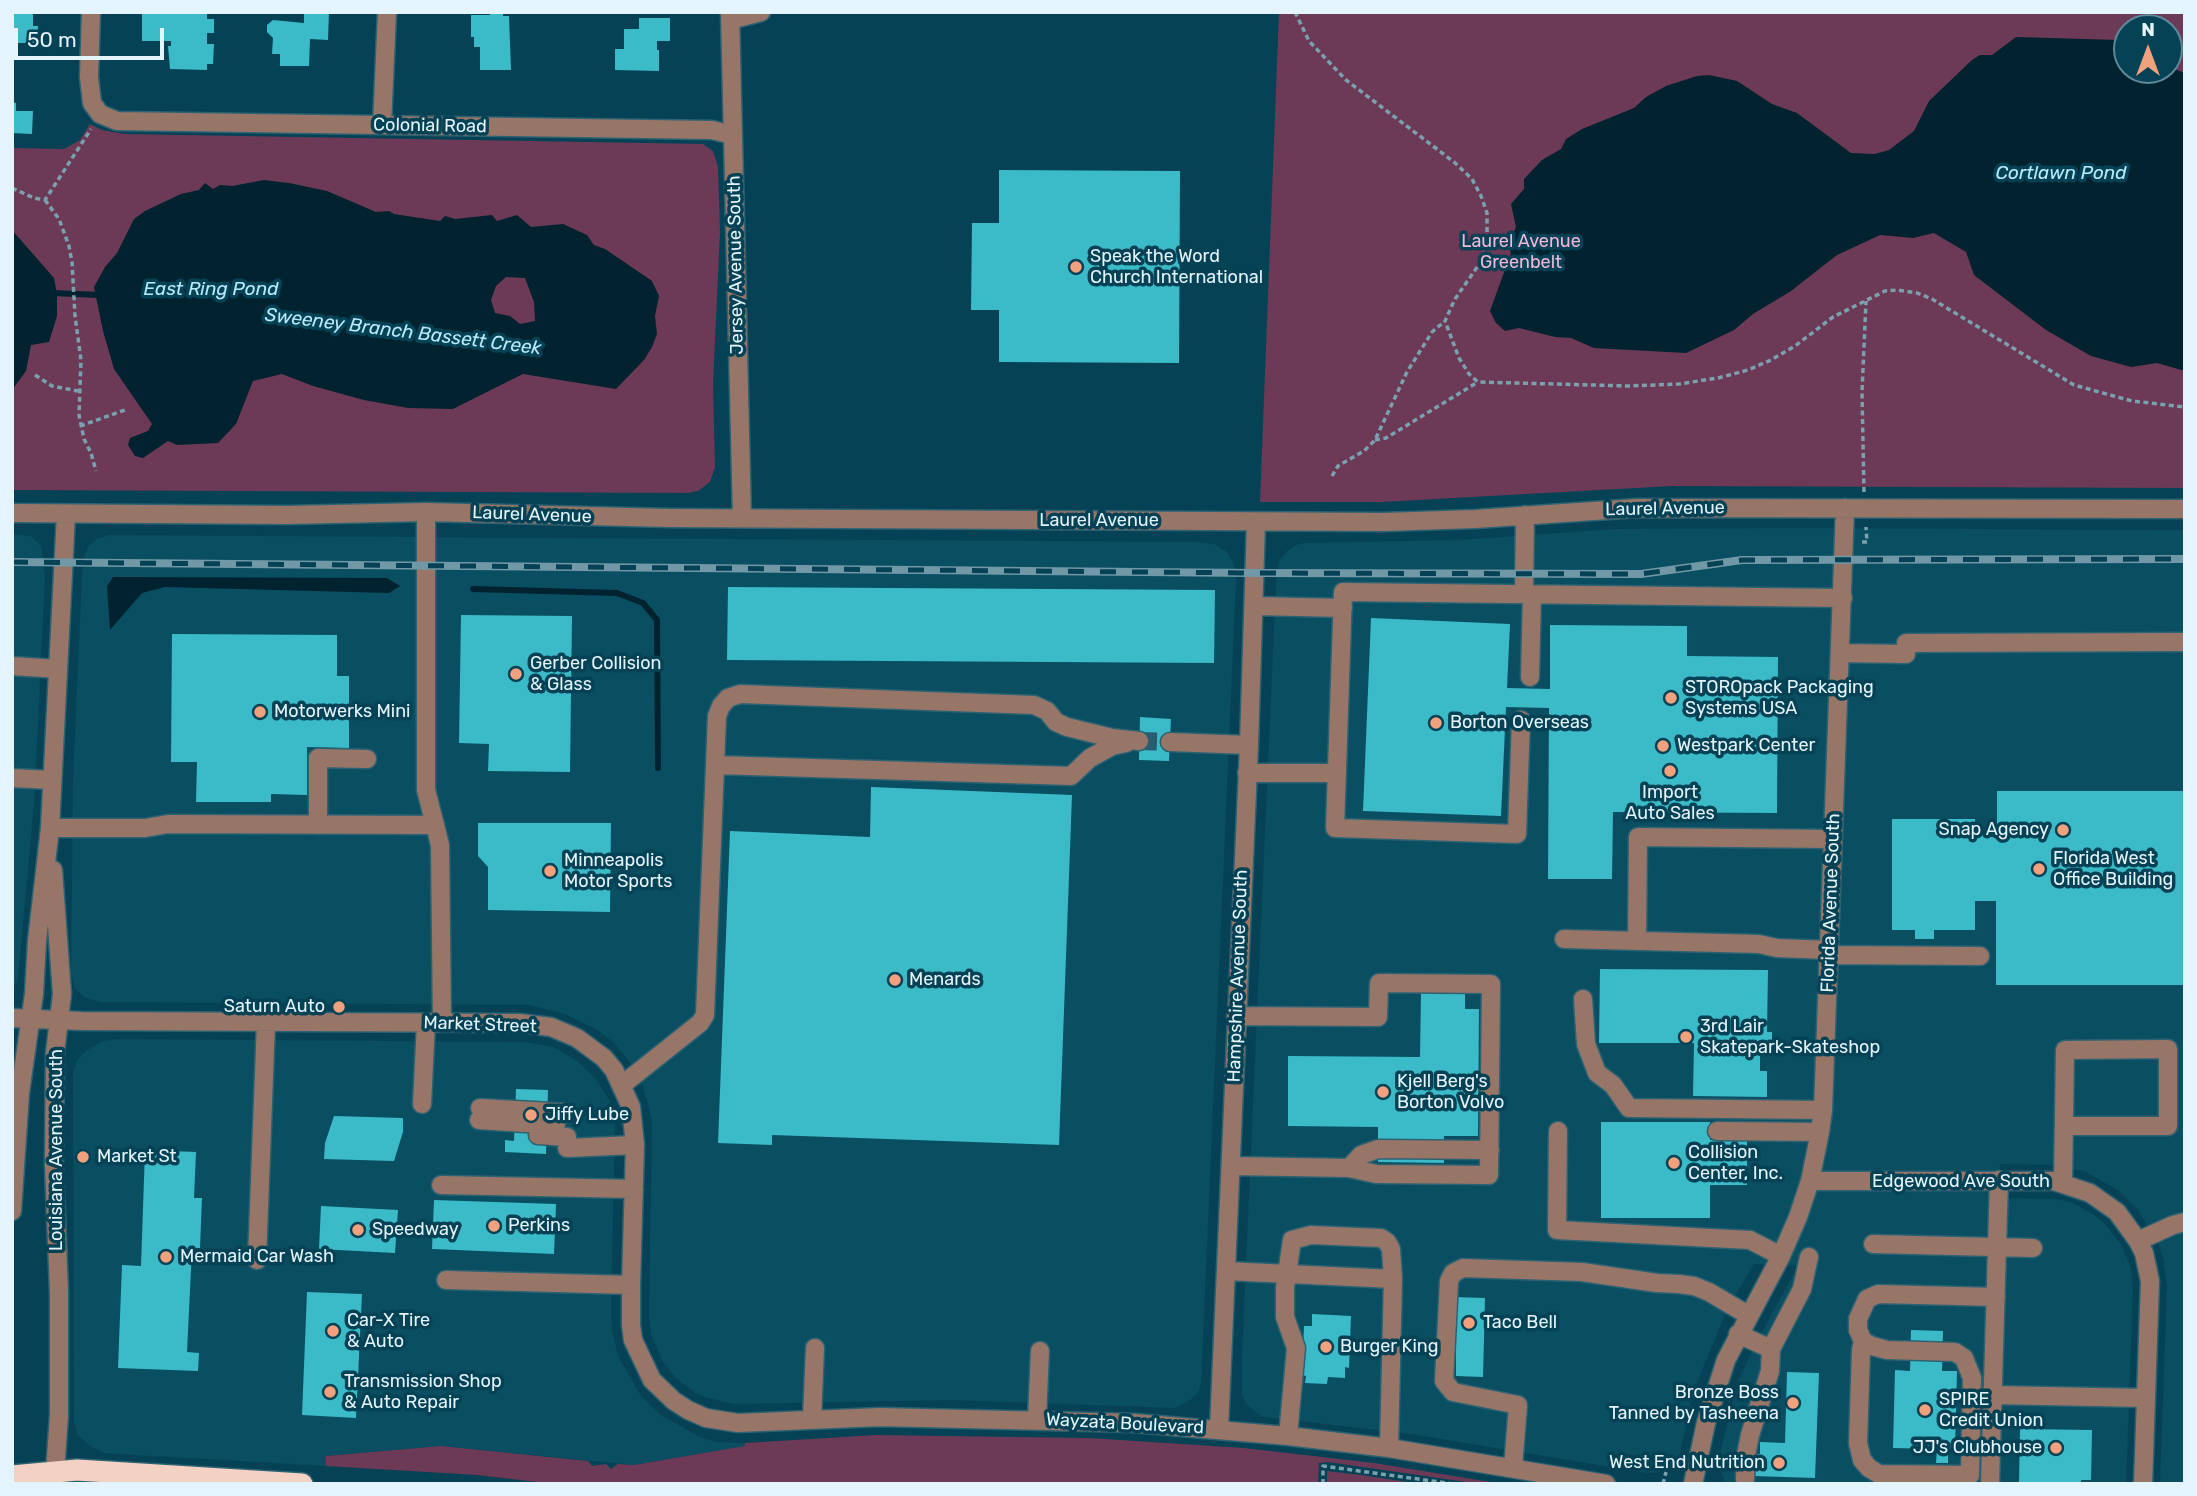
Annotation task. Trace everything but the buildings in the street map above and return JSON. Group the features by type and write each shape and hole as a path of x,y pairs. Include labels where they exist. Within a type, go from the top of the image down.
{"highway":[{"path":"12,1476 82,1471 302,1484"}],"street":[{"path":"91,12 90,94 92,103 100,114"},
{"path":"382,125 387,12"},
{"path":"730,16 761,12"},
{"name":"Jersey Avenue South","path":"730,16 742,518"},
{"name":"Colonial Road","path":"100,114 127,121 712,130 733,135"},
{"name":"Laurel Avenue","path":"12,513 288,515 426,512 742,518 1384,522 1638,508 2185,509"},
{"name":"Florida Avenue South","path":"1693,1484 1716,1387 1738,1334 1781,1256 1798,1217 1810,1181 1820,1132 1823,1110 1845,508"},
{"path":"422,1104 434,1023 440,845 426,790 426,512"},
{"name":"Louisiana Avenue South","path":"12,1211 21,1019 50,828 66,514"},
{"path":"1525,515 1531,677"},
{"name":"Hampshire Avenue South","path":"1219,1429 1256,522"},
{"path":"1521,720 1517,834 1335,828 1343,592 1843,598"},
{"path":"1254,606 1342,608"},
{"path":"1841,653 1906,648 2185,642"},
{"path":"12,666 58,669"},
{"path":"622,1085 700,1023 705,1015 715,765 717,716 728,698 740,694 1034,705 1047,711 1056,722 1068,727 1112,738 1139,741 1112,746 1090,758 1071,776 715,765"},
{"path":"1170,742 1249,745"},
{"path":"317,825 318,758 367,759"},
{"path":"1247,773 1337,773"},
{"path":"12,778 52,780"},
{"path":"50,828 145,828 168,824 435,825"},
{"name":"Louisiana Avenue South","path":"50,828 62,994 55,1053 54,1151 59,1292 59,1415 55,1472"},
{"path":"1637,940 1638,837 1833,839"},
{"path":"1564,939 1759,944 1829,953 1980,957"},
{"path":"1231,1166 1349,1168 1376,1174 1489,1175 1490,1150 1491,984 1379,984 1378,1017 1237,1016"},
{"path":"1583,999 1586,1044 1597,1073 1613,1085 1629,1108 1823,1110"},
{"name":"Market Street","path":"21,1019 519,1023 564,1032 578,1038 604,1058 622,1085 631,1107 635,1145 631,1325 634,1340 652,1380"},
{"path":"257,1260 266,1022"},
{"path":"2063,1184 2065,1050 2168,1049 2168,1126 2064,1126"},
{"path":"479,1120 568,1131 635,1145"},
{"path":"1558,1131 1557,1230 1750,1240 1781,1256"},
{"path":"1717,1131 1820,1132"},
{"path":"1349,1168 1361,1155 1378,1149 1490,1150"},
{"path":"1996,1297 1878,1294 1867,1299 1858,1319 1858,1330 1863,1341 1858,1444 1862,1460 1878,1474 1970,1475 1991,1480 1993,1395 1996,1297 1999,1180"},
{"name":"Edgewood Ave South","path":"1810,1181 2054,1181 2078,1187 2103,1201 2127,1224 2138,1241 2144,1253 2150,1281 2143,1484"},
{"path":"440,1185 634,1189"},
{"path":"2138,1241 2185,1222"},
{"path":"1289,1436 1296,1348 1285,1317 1292,1240 1298,1237 1381,1238 1391,1249 1393,1279 1389,1448"},
{"path":"1873,1244 2033,1248"},
{"path":"1745,1479 1748,1445 1770,1371 1771,1349 1802,1289 1809,1256"},
{"path":"1513,1467 1518,1405 1453,1392 1444,1381 1449,1281 1454,1273 1463,1268 1582,1272 1694,1286 1748,1315"},
{"path":"1226,1271 1393,1279"},
{"path":"446,1280 631,1286"},
{"path":"1738,1334 1771,1349"},
{"path":"1863,1341 1886,1350 1955,1352 1964,1358 1972,1378 1970,1475"},
{"path":"812,1419 815,1348"},
{"path":"1037,1419 1040,1351"},
{"name":"Wayzata Boulevard","path":"652,1380 688,1410 706,1418 738,1423 880,1417 1037,1419 1219,1429 1389,1448 1606,1484"},
{"path":"1993,1395 2146,1398"}],"path":[{"path":"1294,12 1310,41 1346,80 1454,162 1472,179 1487,213 1487,247 1480,263 1455,299 1445,321 1432,332 1413,362 1375,440 1338,467 1332,476"},
{"path":"45,200 100,114"},
{"path":"12,188 45,200 65,230 72,262 81,360 78,391 80,426 96,471"},
{"path":"1375,440 1386,438 1478,382 1629,386 1679,384 1748,370 1795,346 1833,317 1885,291 1897,289 1917,293 1944,306 2074,385 2132,401 2185,407"},
{"path":"1863,482 1861,392 1866,302"},
{"path":"1445,321 1459,358 1478,382"},
{"path":"35,375 52,386 78,391"},
{"path":"80,426 125,410"},
{"path":"1323,1484 1323,1466 1454,1484"},
{"path":"1663,1484 1665,1472"}],"shaded area":[{"path":"1615,529 2185,530 2185,1484 2160,1484 2167,1287 2158,1243 2138,1210 2118,1190 2084,1171 2051,1165 2000,1164 1998,1198 2068,1201 2093,1214 2105,1224 2122,1246 2131,1269 2133,1287 2126,1484 1726,1484 1719,1468 1721,1449 1739,1379 1798,1266 1754,1264 1728,1308 1702,1370 1693,1393 1680,1453 1672,1467 1661,1472 1647,1473 1411,1434 1264,1417 1258,1414 1246,1404 1242,1395 1242,1354 1279,561 1288,550 1304,543 1458,540"},
{"path":"12,534 31,536 41,546 45,576 34,805 18,978 12,990"},
{"path":"108,535 1198,542 1214,544 1226,551 1234,564 1236,581 1201,1384 1198,1392 1189,1401 1175,1408 950,1400 736,1404 708,1398 695,1393 676,1378 662,1360 651,1334 652,1120 643,1086 633,1066 613,1042 596,1029 562,1013 529,1005 101,1002 85,998 75,988 71,974 73,782 82,574 88,546"},
{"path":"103,1041 526,1042 553,1047 576,1060 596,1079 609,1100 615,1123 611,1310 618,1356 641,1396 662,1416 700,1437 717,1442 745,1443 745,1446 634,1465 441,1446 326,1456 326,1466 105,1453 90,1446 78,1435 74,1422 73,1074 77,1060 87,1050"}],"green space":[{"name":"Laurel Avenue Greenbelt","path":"1279,12 2185,12 2185,488 1672,486 1381,502 1260,502"},
{"path":"90,124 102,130 124,134 703,144 713,151 718,167 720,231 713,384 715,467 710,482 698,491 688,493 12,490 12,148 64,149 80,140"},
{"path":"876,1435 1089,1438 1244,1448 1374,1463 1503,1484 1480,1484 1328,1462 1319,1463 1318,1484 555,1484 477,1475 326,1466 326,1456 441,1446 588,1461 592,1466 606,1464 611,1469 618,1464 634,1465 745,1446 745,1443"},
{"path":"1327,1471 1361,1475 1421,1484 1327,1484"}],"water":[{"name":"Cortlawn Pond","path":"2016,37 2113,40 2113,84 2183,84 2183,72 2185,73 2185,371 2157,363 2131,367 2091,356 2046,330 1974,275 1966,252 1934,233 1913,238 1880,235 1837,255 1734,330 1686,353 1594,348 1571,338 1519,328 1505,331 1496,323 1490,311 1511,253 1508,244 1516,227 1511,204 1524,189 1524,179 1542,160 1561,149 1566,139 1582,129 1634,108 1646,97 1666,86 1709,75 1737,81 1772,104 1797,113 1851,153 1875,154 1889,150 1914,131 1929,101 1972,60 1980,55 1992,55"},
{"name":"East Ring Pond","path":"264,180 289,183 327,191 376,212 389,211 440,221 445,216 455,219 492,215 497,221 517,215 531,227 563,224 587,235 594,245 605,249 652,281 659,296 655,316 657,334 644,360 616,389 523,374 453,409 408,408 364,400 282,374 253,381 236,424 218,443 177,445 168,441 143,458 135,456 128,445 130,438 148,431 152,424 114,369 94,287 117,253 134,219 181,194 199,190 205,183 213,189 220,185 232,186","holes":["506,277 525,278 534,302 535,321 520,324 510,316 495,313 491,300 496,286"]},
{"path":"12,230 54,278 57,316 49,342 31,345 26,371 12,390"},
{"path":"113,577 387,578 400,586 389,593 165,587 142,593 110,630 107,586"}],"waterway":[{"name":"Sweeney Branch Bassett Creek","path":"52,293 100,295"},
{"path":"473,589 617,593 643,603 657,620 658,768"}],"tunnel":[{"path":"1139,741 1170,742"}],"railway":[{"path":"12,562 1641,574 1742,560 2185,559"}],"place":[{"name":"Speak the Word Church International","path":"1076,267"},
{"name":"Gerber Collision & Glass","path":"516,674"},
{"name":"STOROpack Packaging Systems USA","path":"1671,698"},
{"name":"Motorwerks Mini","path":"260,712"},
{"name":"Borton Overseas","path":"1436,723"},
{"name":"Westpark Center","path":"1663,746"},
{"name":"Import Auto Sales","path":"1670,771"},
{"name":"Snap Agency","path":"2063,830"},
{"name":"Florida West Office Building","path":"2039,869"},
{"name":"Minneapolis Motor Sports","path":"550,871"},
{"name":"Menards","path":"895,980"},
{"name":"Saturn Auto","path":"339,1007"},
{"name":"3rd Lair Skatepark-Skateshop","path":"1686,1037"},
{"name":"Kjell Berg's Borton Volvo","path":"1383,1092"},
{"name":"Jiffy Lube","path":"531,1115"},
{"name":"Market St","path":"83,1157"},
{"name":"Collision Center, Inc.","path":"1674,1163"},
{"name":"Perkins","path":"494,1226"},
{"name":"Speedway","path":"358,1230"},
{"name":"Mermaid Car Wash","path":"166,1257"},
{"name":"Taco Bell","path":"1469,1323"},
{"name":"Car-X Tire & Auto","path":"333,1331"},
{"name":"Burger King","path":"1326,1347"},
{"name":"Transmission Shop & Auto Repair","path":"330,1392"},
{"name":"Bronze Boss Tanned by Tasheena","path":"1793,1403"},
{"name":"SPIRE Credit Union","path":"1925,1410"},
{"name":"JJ's Clubhouse","path":"2056,1448"},
{"name":"West End Nutrition","path":"1779,1463"}]}
